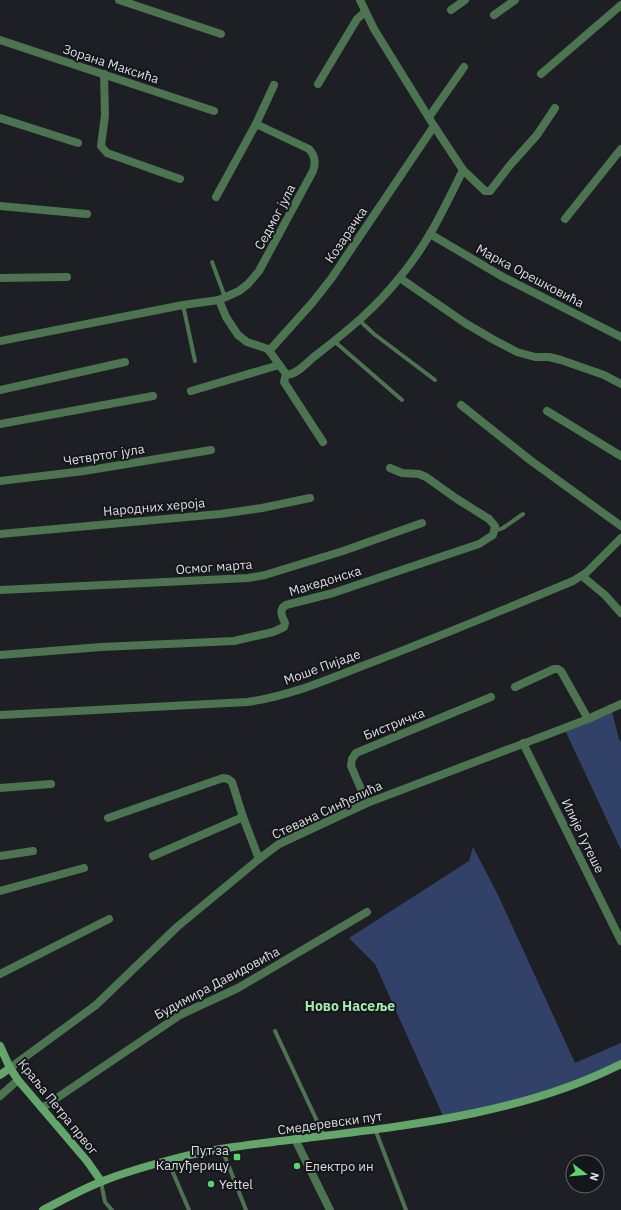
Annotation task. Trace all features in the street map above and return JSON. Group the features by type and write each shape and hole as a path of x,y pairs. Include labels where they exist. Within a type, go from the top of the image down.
{"main road":[{"name":"Краља Петра првог","path":"0,1046 10,1068 18,1080 87,1162 101,1181"},
{"name":"Смедеревски пут","path":"43,1210 101,1181 181,1157 222,1149 324,1136 467,1114 534,1099 570,1087 621,1064"},
{"path":"0,1075 10,1068"}],"street":[{"path":"118,0 221,34"},
{"path":"360,0 365,12 434,126 463,170 485,191 490,191 511,164 537,135 555,108"},
{"path":"451,10 465,0"},
{"path":"494,15 515,0"},
{"path":"541,74 621,5"},
{"path":"318,84 357,19 365,12"},
{"name":"Зорана Максића","path":"0,40 214,111"},
{"path":"429,117 464,67"},
{"path":"104,74 105,115 101,146 103,150 107,153 180,179"},
{"path":"216,197 256,124 274,85"},
{"path":"0,118 78,142"},
{"name":"Седмог јула","path":"0,341 183,305 222,299 239,292 259,272 315,165 315,160 310,149 256,124"},
{"name":"Козарачка","path":"269,351 308,308 331,279 434,126"},
{"path":"565,219 621,149"},
{"path":"222,299 224,314 238,335 247,342 265,348 269,351 286,374 294,374 359,320 400,278 430,234 463,170"},
{"path":"0,206 87,214"},
{"name":"Марка Орешковића","path":"430,234 503,277 621,337"},
{"path":"0,278 67,278"},
{"path":"400,278 466,323 517,352 535,357 549,357 561,360 604,375 621,384"},
{"path":"0,390 125,362"},
{"path":"191,391 279,365"},
{"path":"286,374 284,382 324,442"},
{"path":"0,424 153,396"},
{"path":"461,405 530,460 621,526"},
{"path":"547,411 621,456"},
{"name":"Четвртог јула","path":"0,481 84,471 212,450"},
{"path":"390,468 402,473 419,474 426,477 457,499 489,518 495,526 495,531"},
{"name":"Народних хероја","path":"0,534 220,514 262,508 310,498"},
{"name":"Осмог марта","path":"0,590 248,578 265,575 343,551 422,523"},
{"name":"Македонска","path":"0,655 101,647 234,641 262,635 284,627 285,623 281,613 286,605 333,593 479,544 491,538 495,531"},
{"name":"Моше Пијаде","path":"0,715 230,703 271,698 293,692 444,634 573,581 582,576 621,538"},
{"path":"582,576 605,595 621,613"},
{"path":"515,687 554,669 558,669 561,671 588,719"},
{"name":"Бистричка","path":"367,803 351,766 352,759 356,753 491,697"},
{"name":"Стевана Синђелића","path":"10,1068 96,1005 118,986 177,927 268,851 367,803 588,719 621,704"},
{"name":"Илије Гутеше","path":"523,743 621,941"},
{"path":"108,818 223,778 228,779 232,782 243,817 259,859"},
{"path":"0,788 51,784"},
{"path":"153,856 243,817"},
{"path":"0,856 33,851"},
{"path":"0,891 84,868"},
{"name":"Будимира Давидовића","path":"42,1108 174,1019 238,988 368,912"},
{"path":"0,974 109,919"},
{"path":"0,1096 18,1080"},
{"path":"294,1139 330,1210"}],"lane":[{"path":"212,262 222,299"},
{"path":"183,305 195,361"},
{"path":"359,320 374,334 435,380"},
{"path":"334,341 402,400"},
{"path":"495,531 503,528 523,514"},
{"path":"275,1031 324,1136"},
{"path":"375,1128 406,1210"},
{"path":"222,1149 246,1210"},
{"path":"168,1161 189,1210"},
{"path":"101,1181 105,1202 112,1210"}],"shaded area":[{"path":"611,708 621,742 621,850 564,728"},
{"path":"473,847 498,895 575,1063 621,1043 621,1064 534,1099 444,1118 375,964 349,938 469,861"}],"place":[{"name":"Пут за Калуђерицу","path":"237,1157"},
{"name":"Електро ин","path":"297,1166"},
{"name":"Yettel","path":"211,1184"}],"district":[{"name":"Ново Насеље","path":"350,1006"}]}
